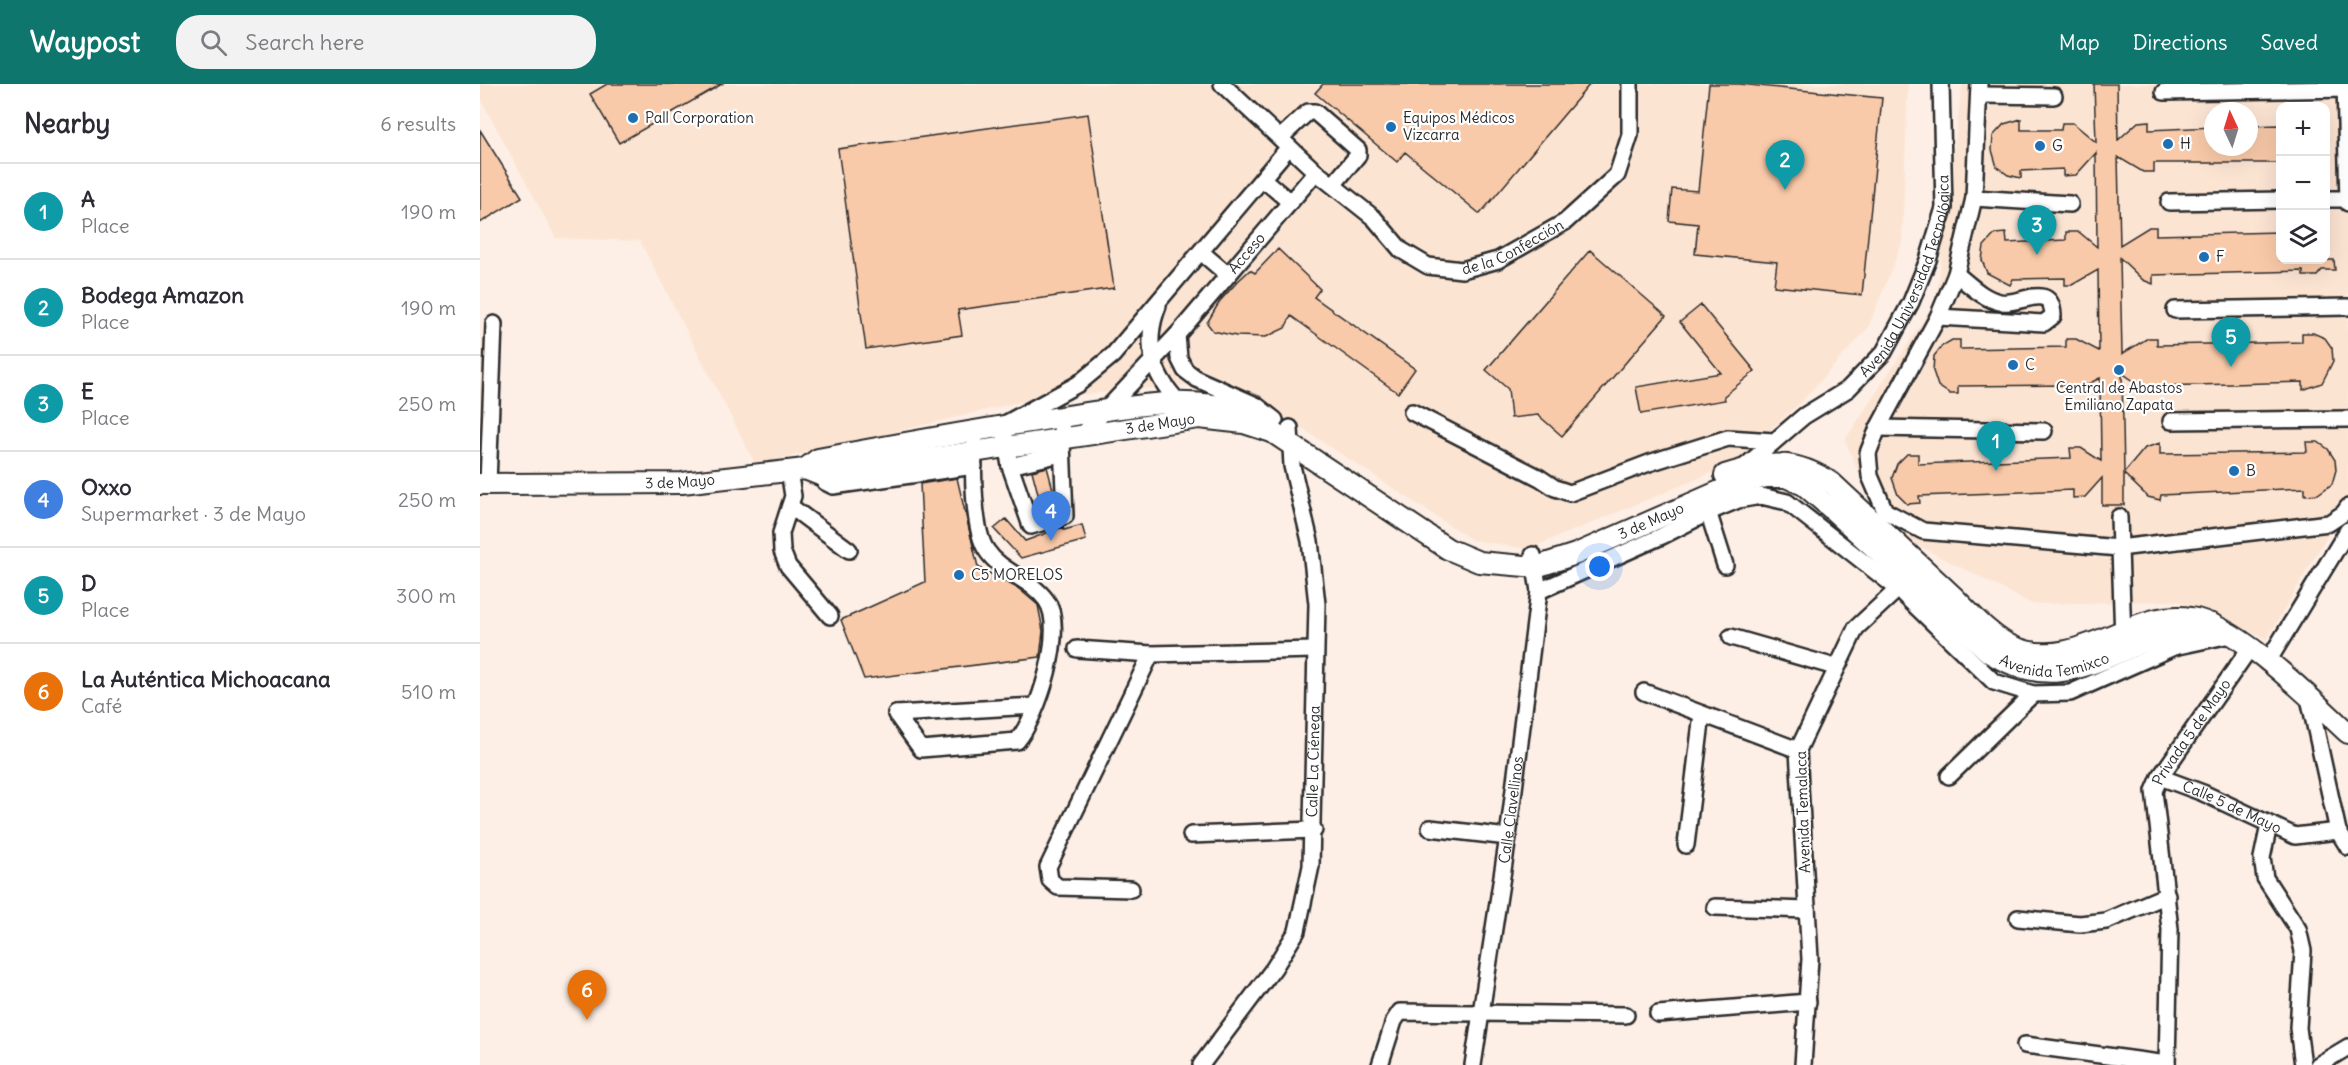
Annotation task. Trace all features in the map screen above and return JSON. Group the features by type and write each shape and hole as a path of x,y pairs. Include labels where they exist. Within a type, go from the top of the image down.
{"main road":[{"path":"808,468 977,430 1177,401 1240,410 1284,431"},
{"name":"3 de Mayo","path":"484,484 682,483 808,468 974,459 1006,447 1060,446 1083,434 1195,418 1244,423 1272,432 1284,431 1448,549 1479,562 1534,561 1576,554 1706,505 1738,485 1766,477 1786,477"},
{"path":"1534,561 1553,551 1738,485 1754,466 1784,464 1813,471 1833,484 1982,624 2015,648 2047,654 2123,641"},
{"name":"Avenida Temixco","path":"1786,477 1804,485 1990,653 2011,666 2037,673 2080,669 2123,641 2212,624 2250,648 2348,733"}],"street":[{"name":"de la Confección","path":"1222,84 1317,172 1374,218 1401,250 1428,266 1462,270 1498,260 1565,222 1617,175 1630,135 1630,84"},
{"name":"Avenida Universidad Tecnológica","path":"1738,485 1774,441 1848,389 1884,352 1911,302 1928,260 1944,208 1941,84"},
{"path":"2164,92 2346,88 2348,201 2330,199"},
{"path":"2054,96 1979,89 1974,198 1956,274 1938,317 1878,428 1868,453 1870,476 1885,511 1923,531 2119,548 2329,523 2344,513 2348,507"},
{"path":"1060,417 1065,516 1031,526 1010,466 1003,426 1078,384 1113,355 1263,179 1285,142 1308,112 1315,112 1358,150 1358,154 1333,185"},
{"name":"Acceso","path":"1083,434 1177,335 1317,172"},
{"path":"1263,179 1290,202"},
{"path":"1974,198 2070,204"},
{"path":"2169,202 2276,200"},
{"path":"1201,252 1228,275"},
{"path":"1938,317 2044,323 2053,316 2052,304 2048,298 2036,296 2002,303 1984,296 1956,274"},
{"path":"1161,298 1153,320 1153,360 1157,375 1177,401 1195,418"},
{"path":"2175,310 2348,307"},
{"path":"484,484 494,324"},
{"path":"1177,335 1179,358 1185,370 1197,379 1256,405 1284,431"},
{"path":"1412,412 1555,488 1570,493 1649,463 1728,438 1774,441"},
{"path":"2171,421 2348,419"},
{"path":"1878,428 2044,431"},
{"path":"977,430 974,459 980,535 987,552 1032,585 1048,601 1055,621 1050,659 1028,729 1017,741 921,749 896,714 1035,706"},
{"name":"Calle La Ciénega","path":"1201,1065 1274,968 1297,931 1311,866 1314,830 1317,604 1310,541 1284,431"},
{"path":"1010,466 1060,446"},
{"path":"808,468 793,496 781,533 782,551 788,566 830,616"},
{"path":"1738,485 1761,496 1787,502 1899,589 1994,682 2032,694 2070,693 2174,647 2230,635"},
{"path":"1539,591 1706,505 1725,565"},
{"path":"790,506 849,550"},
{"path":"2118,517 2123,641"},
{"path":"2267,663 2348,530"},
{"name":"Calle Clavellinos","path":"1473,1065 1479,1012 1508,837 1539,591 1534,561"},
{"name":"Avenida Temalaca","path":"1803,1065 1810,959 1798,750 1835,667 1856,628 1899,589"},
{"path":"1731,637 1835,667"},
{"name":"Privada 5 de Mayo","path":"2025,1045 2167,1065 2170,929 2154,791 2160,777 2250,648"},
{"path":"1077,649 1151,654 1315,650"},
{"path":"1131,889 1058,887 1050,880 1048,867 1151,654"},
{"path":"1644,692 1798,750"},
{"path":"1949,776 2032,694"},
{"path":"2309,698 2338,831 2348,847"},
{"path":"1686,845 1702,714"},
{"name":"Calle 5 de Mayo","path":"2160,777 2203,793 2295,836 2338,831"},
{"path":"2269,825 2262,858 2265,878 2298,929 2304,951 2298,1028 2303,1065"},
{"path":"1430,828 1508,837"},
{"path":"1191,835 1314,830"},
{"path":"2018,918 2080,924 2106,921 2167,895"},
{"path":"1715,907 1807,910"},
{"path":"1658,1014 1808,1002"},
{"path":"1380,1065 1394,1021 1400,1012 1626,1015"},
{"path":"2318,1065 2348,1047"}],"shaded area":[{"path":"480,84 1908,84 1902,243 1868,328 1802,401 1733,464 1529,549 1472,540 1230,381 1032,399 756,465 640,241 556,238 480,98"},
{"name":"Central de Abastos Emiliano Zapata","path":"1962,84 2348,84 2348,500 2267,639 2178,601 2032,604 1880,526 1845,440 1936,301"}],"building":[{"name":"Pall Corporation","path":"607,84 722,84 619,143 590,94"},
{"path":"1323,84 1590,84 1480,214 1405,152 1397,162 1315,93"},
{"path":"1709,84 1739,84 1882,98 1862,295 1774,286 1777,262 1695,254 1698,224 1669,221 1672,189 1698,191"},
{"path":"2094,84 2117,84 2118,140 2138,122 2149,121 2149,130 2204,127 2204,156 2258,156 2258,126 2276,125 2276,163 2154,163 2154,172 2143,172 2118,157 2120,245 2149,227 2156,227 2156,235 2276,232 2276,264 2330,264 2330,260 2334,260 2335,270 2322,270 2317,276 2303,276 2303,271 2153,275 2153,284 2143,280 2120,258 2122,354 2148,338 2157,338 2157,345 2302,342 2302,333 2313,333 2325,338 2332,348 2333,361 2322,383 2303,390 2303,382 2158,386 2156,391 2148,391 2122,373 2124,473 2145,448 2160,443 2160,454 2307,452 2306,442 2318,442 2328,449 2335,460 2336,470 2332,484 2318,494 2305,495 2305,488 2161,495 2160,500 2148,497 2124,474 2124,505 2102,505 2102,478 2085,497 2073,498 2073,490 1919,496 1920,503 1907,504 1898,495 1892,478 1897,464 1907,454 1918,454 1918,464 2071,458 2070,448 2081,448 2101,461 2100,378 2068,394 2068,385 1958,386 1958,394 1950,394 1938,386 1933,371 1934,356 1942,346 1952,340 1960,340 1960,349 2066,347 2066,339 2076,339 2099,351 2098,270 2072,285 2065,285 2065,278 2013,279 2010,285 1987,273 1982,260 1984,246 1995,234 2006,233 2007,243 2066,240 2066,232 2079,232 2097,247 2096,153 2076,175 2063,176 2063,169 2021,171 2021,178 2008,175 1997,167 1992,150 1993,136 2004,124 2021,119 2021,130 2061,130 2062,123 2073,123 2096,142"},
{"path":"1088,114 1114,288 958,310 962,335 866,349 838,149"},
{"path":"480,130 522,197 480,223"},
{"path":"1278,249 1320,289 1314,297 1415,369 1398,393 1291,316 1285,328 1266,337 1236,336 1213,331 1207,323 1220,301 1250,270 1255,273"},
{"path":"1590,250 1666,316 1562,436 1538,415 1511,418 1508,389 1486,370"},
{"path":"1701,305 1755,371 1724,396 1725,400 1641,414 1636,387 1721,373 1680,322"},
{"path":"1047,467 1054,493 1055,509 1043,512 1032,471"},
{"name":"C5 MORELOS","path":"957,478 978,567 1019,589 1038,605 1043,631 1040,657 864,679 841,620 925,582 920,484"},
{"path":"1006,519 1025,541 1063,527 1064,530 1082,525 1086,540 1021,558 994,529"}],"place":[{"name":"Pall Corporation","path":"633,118"},
{"name":"Equipos Médicos Vizcarra","path":"1391,127"},
{"name":"H","path":"2168,144"},
{"name":"G","path":"2040,146"},
{"name":"Bodega Amazon","path":"1785,190"},
{"name":"E","path":"2037,255"},
{"name":"F","path":"2204,257"},
{"name":"C","path":"2013,365"},
{"name":"D","path":"2231,367"},
{"name":"Central de Abastos Emiliano Zapata","path":"2119,370"},
{"name":"A","path":"1996,471"},
{"name":"B","path":"2234,471"},
{"name":"Oxxo","path":"1051,541"},
{"name":"C5 MORELOS","path":"959,575"},
{"name":"La Auténtica Michoacana","path":"587,1020"}]}
